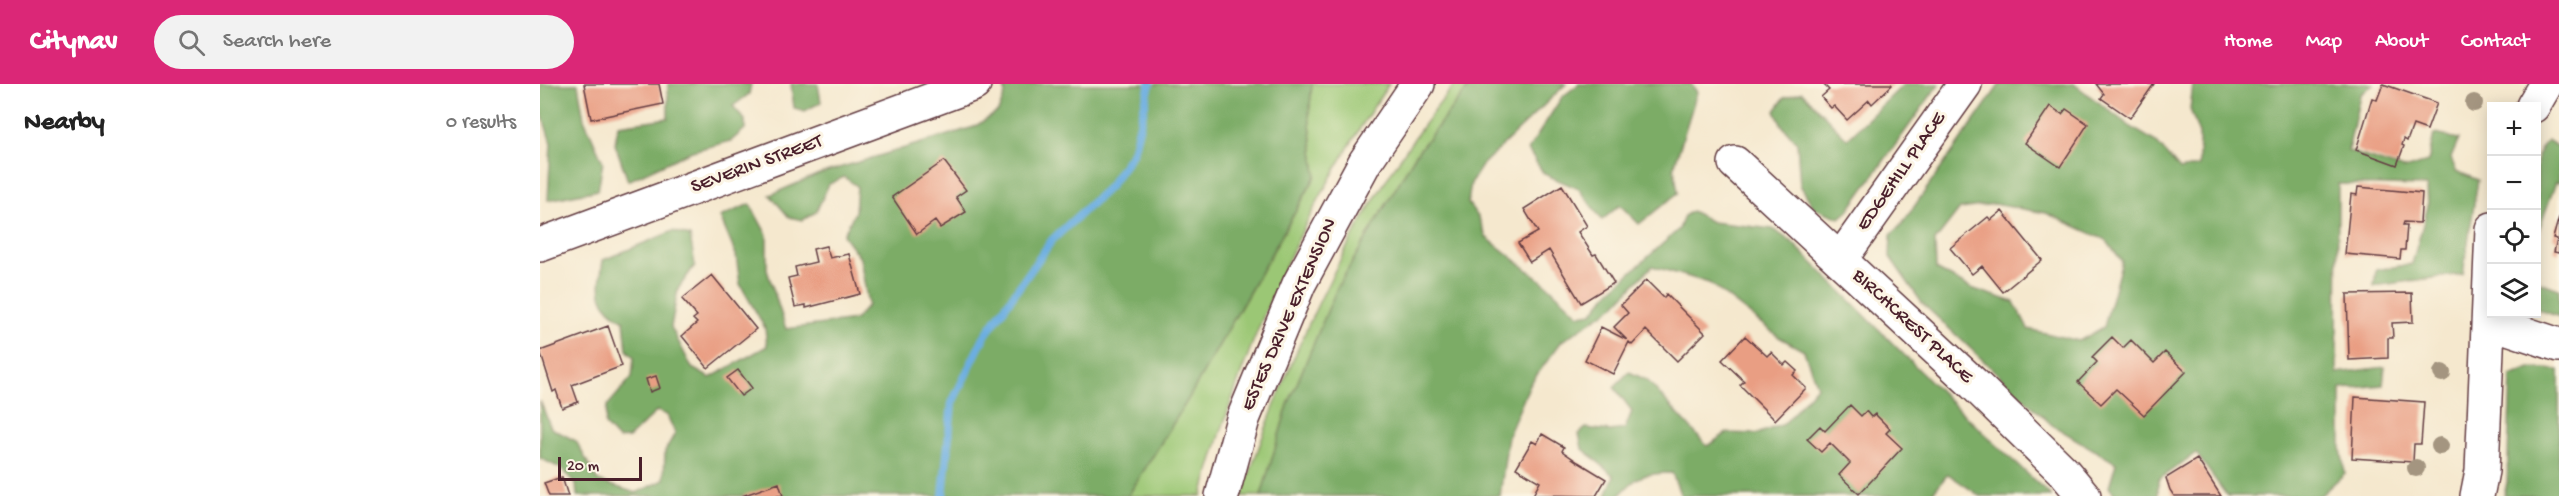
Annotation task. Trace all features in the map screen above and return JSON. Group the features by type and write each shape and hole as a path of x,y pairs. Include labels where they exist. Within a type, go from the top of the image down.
{"street":[{"name":"SEVERIN STREET","path":"540,245 974,84"},
{"name":"ESTES DRIVE EXTENSION","path":"1222,496 1243,419 1299,284 1365,162 1418,84"},
{"name":"EDGEHILL PLACE","path":"1840,260 1965,84"},
{"path":"2535,102 2546,84"},
{"name":"BIRCHCREST PLACE","path":"1735,163 1974,384 2063,471 2084,496"},
{"path":"2477,496 2482,471 2491,264"},
{"path":"2490,322 2559,345"}],"green space":[{"path":"540,84 578,84 584,119 603,162 598,190 548,200 551,143 540,108"},
{"path":"668,84 751,84 749,94 733,106 745,120 745,129 731,141 692,151 628,181 615,144 618,125 668,118"},
{"path":"791,84 818,84 821,102 805,111 794,108"},
{"path":"1004,84 1312,84 1309,115 1316,175 1187,401 1128,496 577,496 576,484 562,469 540,458 540,401 551,428 576,441 598,481 636,493 664,480 665,451 675,433 667,415 657,411 629,438 618,439 605,425 607,406 632,377 634,357 627,350 624,321 608,308 601,295 603,260 673,231 690,236 695,265 678,289 671,327 692,368 710,378 767,346 765,328 740,284 736,255 720,217 750,204 767,235 767,270 786,329 855,320 868,305 860,258 843,235 855,212 857,186 844,177 829,184 816,212 803,220 789,217 770,195 819,174 974,127 998,112 1005,94"},
{"path":"1312,84 1389,84 1329,181 1278,282 1236,388 1202,496 1128,496 1187,401 1316,176 1309,115"},
{"path":"1455,84 1471,84 1416,154 1337,288 1288,405 1261,496 1242,496 1282,386 1330,280 1387,179 1419,131"},
{"path":"1471,84 1566,84 1483,164 1471,183 1468,203 1479,218 1486,237 1547,285 1579,315 1592,313 1609,292 1679,229 1684,216 1692,211 1712,222 1773,229 1793,243 1954,405 2051,496 1980,496 1948,474 1930,496 1681,496 1672,473 1648,475 1636,479 1619,496 1606,496 1614,476 1582,448 1579,434 1586,428 1610,431 1625,429 1632,411 1614,387 1629,372 1647,380 1707,446 1727,433 1757,434 1784,424 1817,386 1804,351 1779,337 1709,283 1652,266 1613,307 1562,341 1530,384 1508,436 1500,496 1261,496 1288,405 1337,288 1416,154"},
{"path":"1579,84 1691,84 1697,92 1674,167 1678,193 1639,224 1620,205 1602,220 1579,189 1544,174 1528,150 1562,97"},
{"path":"1904,84 1939,84 1848,211 1840,218 1814,208 1800,185 1797,143 1781,124 1775,111 1784,98 1802,92 1847,139"},
{"path":"2000,84 2074,84 2131,127 2156,142 2180,170 2199,166 2199,134 2190,109 2193,84 2373,84 2360,95 2348,151 2404,169 2428,162 2434,134 2459,139 2451,158 2456,171 2478,180 2463,274 2374,286 2376,270 2412,264 2428,206 2427,186 2338,184 2337,373 2385,367 2383,385 2341,389 2341,449 2345,473 2320,496 2227,496 2196,453 2158,480 2158,496 2116,496 2109,487 2116,463 2052,425 1922,303 1890,257 1891,235 1902,224","holes":["1994,204 2046,213 2106,240 2122,261 2104,327 2079,341 2028,329 2014,302 1971,288 1936,269 1935,241 1960,209"]},
{"path":"2547,140 2559,147 2559,183 2556,182 2541,224 2541,156 2541,149"},
{"path":"2541,282 2559,289 2559,317 2541,310"},
{"path":"2530,368 2559,370 2559,496 2504,496 2507,482 2511,376"}],"building":[{"path":"584,84 659,84 663,104 591,119"},
{"path":"1823,84 1892,85 1872,104 1869,100 1847,120 1834,106 1831,108 1821,97 1829,90"},
{"path":"2096,84 2154,84 2130,118 2101,98 2104,94"},
{"path":"2383,84 2437,103 2427,130 2413,125 2407,141 2404,139 2402,145 2404,146 2397,165 2356,150 2372,98 2377,100"},
{"path":"2050,106 2062,114 2066,109 2088,124 2060,167 2025,143"},
{"path":"944,161 966,190 956,197 966,212 940,228 935,221 917,234 892,197"},
{"path":"1562,185 1587,226 1578,232 1593,255 1596,254 1614,283 1581,303 1549,250 1530,262 1518,243 1538,232 1524,209"},
{"path":"2358,187 2422,193 2420,223 2404,222 2403,225 2407,225 2405,250 2401,250 2400,259 2345,254 2351,194 2357,195"},
{"path":"2002,211 2042,260 2003,292 1982,266 1972,274 1950,248 1988,217 1991,220"},
{"path":"2559,217 2559,253 2554,252 2557,239 2553,238"},
{"path":"826,246 830,258 849,254 860,294 806,308 806,305 795,307 788,278 797,276 795,267 816,262 813,249"},
{"path":"712,275 756,329 708,368 682,336 697,323 693,319 697,316 682,299"},
{"path":"1646,280 1664,298 1666,294 1705,333 1677,361 1646,330 1632,345 1629,342 1613,374 1585,360 1601,327 1627,340 1614,327 1628,313 1621,305"},
{"path":"2412,293 2413,322 2392,323 2393,338 2388,338 2388,358 2349,360 2347,294"},
{"path":"608,326 622,366 572,385 578,402 562,408 556,390 553,392 540,351"},
{"path":"1745,336 1767,356 1771,352 1784,365 1787,362 1797,371 1793,375 1806,388 1775,420 1740,385 1744,381 1722,360"},
{"path":"2112,337 2123,348 2131,340 2154,363 2165,352 2186,372 2144,415 2116,389 2101,404 2078,382 2097,362 2092,357"},
{"path":"738,370 752,388 741,396 727,378"},
{"path":"656,376 660,388 650,392 646,379"},
{"path":"2355,397 2424,402 2421,444 2414,444 2413,462 2352,458"},
{"path":"1850,405 1861,416 1866,411 1871,417 1875,414 1890,429 1886,433 1902,448 1859,494 1839,475 1850,463 1830,443 1821,452 1807,439 1820,426 1825,431"},
{"path":"1542,434 1564,447 1562,451 1606,479 1596,496 1533,495 1540,482 1516,468 1532,441 1537,444"},
{"path":"2197,459 2221,496 2174,496 2170,490 2166,478"},
{"path":"562,477 568,496 549,496 544,483"},
{"path":"779,483 783,496 742,496"}],"waterway":[{"path":"943,496 952,403 984,337 1052,240 1109,187 1133,152 1150,84"}]}
